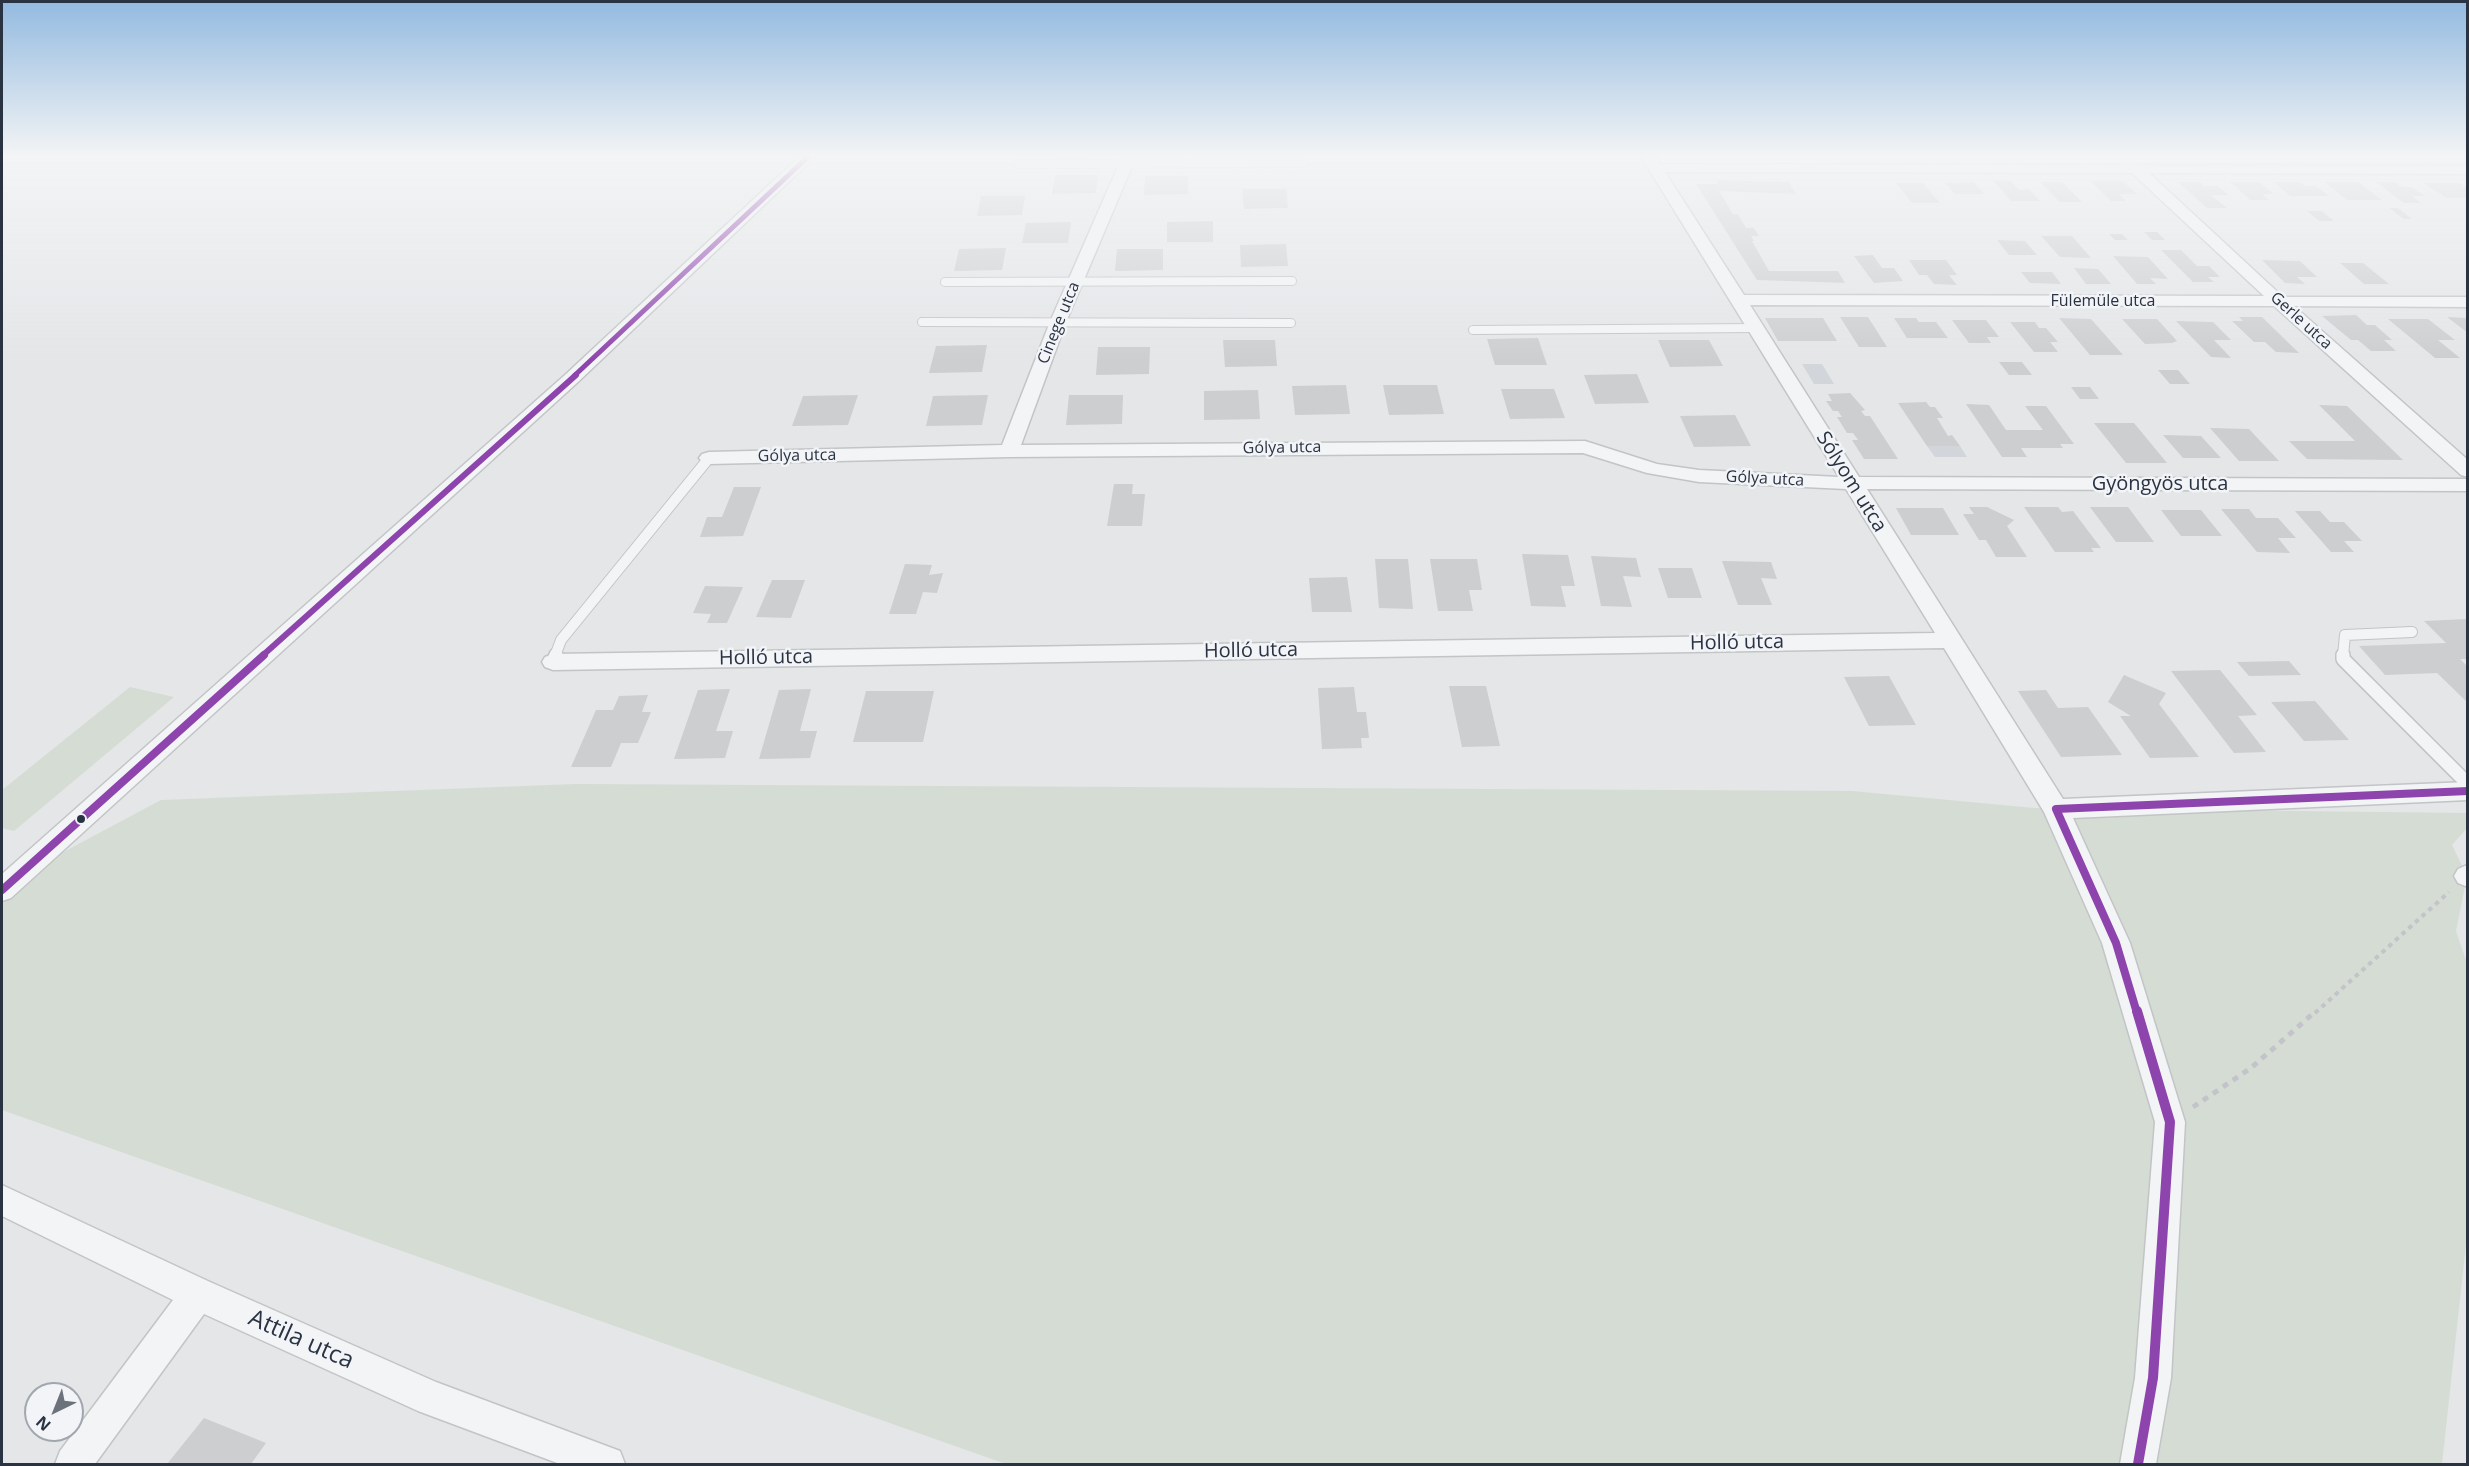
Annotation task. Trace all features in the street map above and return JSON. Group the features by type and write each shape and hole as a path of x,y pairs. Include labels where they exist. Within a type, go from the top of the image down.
{"street":[{"path":"3,885 572,378 736,223"},
{"name":"Cinege utca","path":"1009,451 1059,322 1101,223"},
{"name":"Sólyom utca","path":"1690,223 2056,809 2116,943 2170,1122"},
{"name":"Gerle utca","path":"2195,223 2468,471"},
{"name":"Fülemüle utca","path":"1739,300 2468,302"},
{"name":"Gólya utca","path":"709,458 1009,451 1586,447 1654,468 1699,476 1852,483"},
{"name":"Gyöngyös utca","path":"1852,483 2468,485"},
{"name":"Holló utca","path":"553,662 1950,640"},
{"path":"2056,809 2468,791"},
{"path":"2138,1464 2153,1378 2170,1122"},
{"name":"Attila utca","path":"2,1200 198,1294 431,1398 607,1464"},
{"path":"73,1464 198,1294"}],"lane":[{"path":"945,282 1292,281"},
{"path":"922,321 1291,323"},
{"path":"1473,330 1757,328"},
{"path":"553,662 561,640 709,458"},
{"path":"2412,632 2345,635 2343,659 2468,784"}],"path":[{"path":"2170,1122 2252,1068 2386,951 2467,876"}],"shaded area":[{"path":"1802,364 1822,364 1834,384 1814,384"},
{"path":"1927,446 1960,446 1967,457 1935,457"},
{"path":"130,687 174,697 14,831 2,828 2,790"},
{"path":"576,784 1852,791 2034,808 2467,813 2467,828 2452,845 2467,876 2456,931 2468,966 2468,1226 2442,1464 1006,1464 2,1110 2,904 41,864 161,800"}],"building":[{"path":"1026,223 1071,223 1068,243 1022,243"},
{"path":"1167,223 1213,223 1213,242 1167,242"},
{"path":"1721,223 1743,223 1746,228 1754,228 1759,236 1751,236 1754,241 1752,241 1769,271 1838,271 1845,283 1757,280"},
{"path":"2144,232 2157,232 2165,240 2152,240"},
{"path":"2109,234 2122,234 2128,240 2115,240"},
{"path":"2041,236 2072,236 2091,258 2060,257"},
{"path":"1997,240 2025,241 2037,255 2009,255"},
{"path":"1286,244 1288,266 1241,267 1240,245"},
{"path":"1006,248 1002,270 954,271 959,249"},
{"path":"1117,249 1163,249 1163,270 1115,271"},
{"path":"2161,250 2181,250 2197,266 2209,266 2220,277 2208,277 2214,282 2193,282"},
{"path":"1873,255 1882,268 1894,268 1903,281 1874,283 1854,256"},
{"path":"2113,256 2148,257 2168,279 2150,278 2156,284 2137,284"},
{"path":"1909,260 1946,260 1957,275 1949,275 1957,285 1934,284 1927,275 1919,275"},
{"path":"2262,260 2300,261 2317,277 2297,277 2305,284 2285,283"},
{"path":"2340,263 2363,263 2389,284 2364,284"},
{"path":"2074,268 2098,269 2111,284 2086,284"},
{"path":"2021,272 2052,272 2061,284 2030,283"},
{"path":"2356,315 2367,325 2375,325 2392,340 2384,340 2396,351 2371,351 2358,340 2351,340 2322,316"},
{"path":"1840,317 1868,317 1887,347 1859,347"},
{"path":"2239,317 2262,317 2299,353 2276,352 2265,342 2254,342 2232,321 2243,321"},
{"path":"2447,317 2468,318 2468,333"},
{"path":"1765,318 1823,318 1837,341 1778,341"},
{"path":"1894,318 1916,318 1919,322 1936,322 1948,338 1907,338"},
{"path":"2059,318 2091,319 2123,355 2090,355"},
{"path":"2122,319 2157,319 2177,341 2145,344"},
{"path":"2388,319 2428,319 2455,340 2438,340 2460,358 2435,358"},
{"path":"1952,320 1986,320 1999,337 1987,337 1991,343 1969,343"},
{"path":"2176,321 2213,322 2231,340 2214,340 2231,358 2211,357"},
{"path":"2010,322 2035,322 2039,328 2046,328 2058,342 2050,342 2058,352 2034,352"},
{"path":"1538,338 1547,365 1495,365 1487,339"},
{"path":"1223,340 1275,340 1277,366 1225,367"},
{"path":"1658,340 1709,340 1723,366 1670,367"},
{"path":"987,345 982,372 929,373 936,346"},
{"path":"1098,347 1150,347 1149,374 1096,375"},
{"path":"1999,362 2022,362 2032,375 2009,375"},
{"path":"2158,370 2178,370 2190,384 2170,384"},
{"path":"1637,374 1649,403 1595,404 1584,375"},
{"path":"1346,385 1350,414 1295,415 1292,386"},
{"path":"1383,385 1437,385 1444,414 1389,415"},
{"path":"2071,387 2090,387 2099,399 2080,399"},
{"path":"1501,389 1554,389 1565,418 1510,419"},
{"path":"1258,390 1260,419 1204,420 1204,391"},
{"path":"1850,393 1865,410 1861,411 1865,416 1870,416 1898,459 1864,459 1852,440 1858,440 1853,433 1847,433 1837,417 1842,417 1838,411 1833,411 1826,401 1832,401 1828,394"},
{"path":"858,395 848,425 792,426 803,396"},
{"path":"988,395 982,425 926,426 933,396"},
{"path":"1069,395 1123,395 1122,424 1066,425"},
{"path":"1926,402 1930,407 1935,407 1943,418 1937,418 1948,436 1952,435 1960,446 1927,446 1898,403"},
{"path":"1966,404 1989,405 2006,430 2043,430 2025,406 2046,406 2074,444 2060,444 2063,448 2021,448 2027,457 2002,457"},
{"path":"2319,405 2347,406 2403,460 2307,459 2289,441 2355,441"},
{"path":"1735,415 1751,446 1694,447 1680,416"},
{"path":"2094,423 2134,423 2167,463 2126,463"},
{"path":"2210,428 2249,429 2279,461 2239,461"},
{"path":"2163,435 2201,436 2221,458 2183,458"},
{"path":"1114,484 1133,484 1132,494 1145,494 1142,526 1107,526"},
{"path":"734,487 761,487 743,536 700,537 707,517 722,517"},
{"path":"1969,507 1987,507 2014,520 2007,526 2027,557 1996,557 1986,540 1979,540 1963,514 1974,514"},
{"path":"2024,507 2058,507 2062,512 2073,511 2101,548 2091,548 2094,552 2055,552"},
{"path":"2090,507 2128,507 2154,542 2116,542"},
{"path":"1896,508 1943,508 1959,535 1911,535"},
{"path":"2221,509 2249,509 2256,518 2278,518 2296,538 2278,538 2290,553 2257,552"},
{"path":"2161,510 2201,510 2222,536 2181,536"},
{"path":"2295,511 2320,511 2330,522 2344,522 2362,541 2344,541 2354,552 2331,552"},
{"path":"1522,554 1568,555 1575,586 1561,586 1566,607 1531,606"},
{"path":"1591,556 1636,558 1641,577 1623,576 1632,607 1601,606"},
{"path":"1375,559 1408,559 1413,609 1379,608"},
{"path":"1430,559 1477,559 1482,590 1469,590 1473,611 1438,611"},
{"path":"1722,561 1771,562 1777,579 1761,578 1772,605 1738,605"},
{"path":"905,564 932,565 929,575 943,573 937,593 923,592 916,614 889,614"},
{"path":"1658,568 1692,568 1702,598 1668,598"},
{"path":"1347,577 1352,612 1312,612 1309,578"},
{"path":"772,580 805,580 791,618 756,617"},
{"path":"705,586 743,587 727,623 707,623 711,614 693,613"},
{"path":"2468,619 2468,659 2460,659 2468,667 2468,703 2437,673 2385,675 2359,646 2446,643 2424,621"},
{"path":"2289,661 2301,675 2249,676 2237,662"},
{"path":"2220,670 2257,715 2238,716 2266,752 2234,753 2171,671"},
{"path":"2124,675 2166,693 2159,704 2199,757 2150,758 2120,716 2131,716 2108,702"},
{"path":"1889,676 1916,725 1869,726 1844,677"},
{"path":"1449,686 1486,686 1500,746 1462,747"},
{"path":"1354,687 1357,712 1366,712 1369,738 1361,738 1362,748 1322,749 1318,688"},
{"path":"730,689 716,731 733,731 725,758 674,759 698,690"},
{"path":"811,689 800,731 817,731 810,758 759,759 779,690"},
{"path":"2046,690 2058,708 2088,707 2122,755 2061,757 2018,691"},
{"path":"866,691 934,691 923,742 853,742"},
{"path":"648,695 642,712 651,712 638,743 621,743 611,767 571,767 596,710 613,710 619,696"},
{"path":"2315,701 2349,740 2304,741 2271,702"},
{"path":"204,1418 266,1443 251,1464 167,1464"}],"transit line":[{"path":"2,890 572,378 737,223"},
{"path":"2138,1464 2153,1378 2170,1122 2116,943 2056,809 2468,791"}]}
